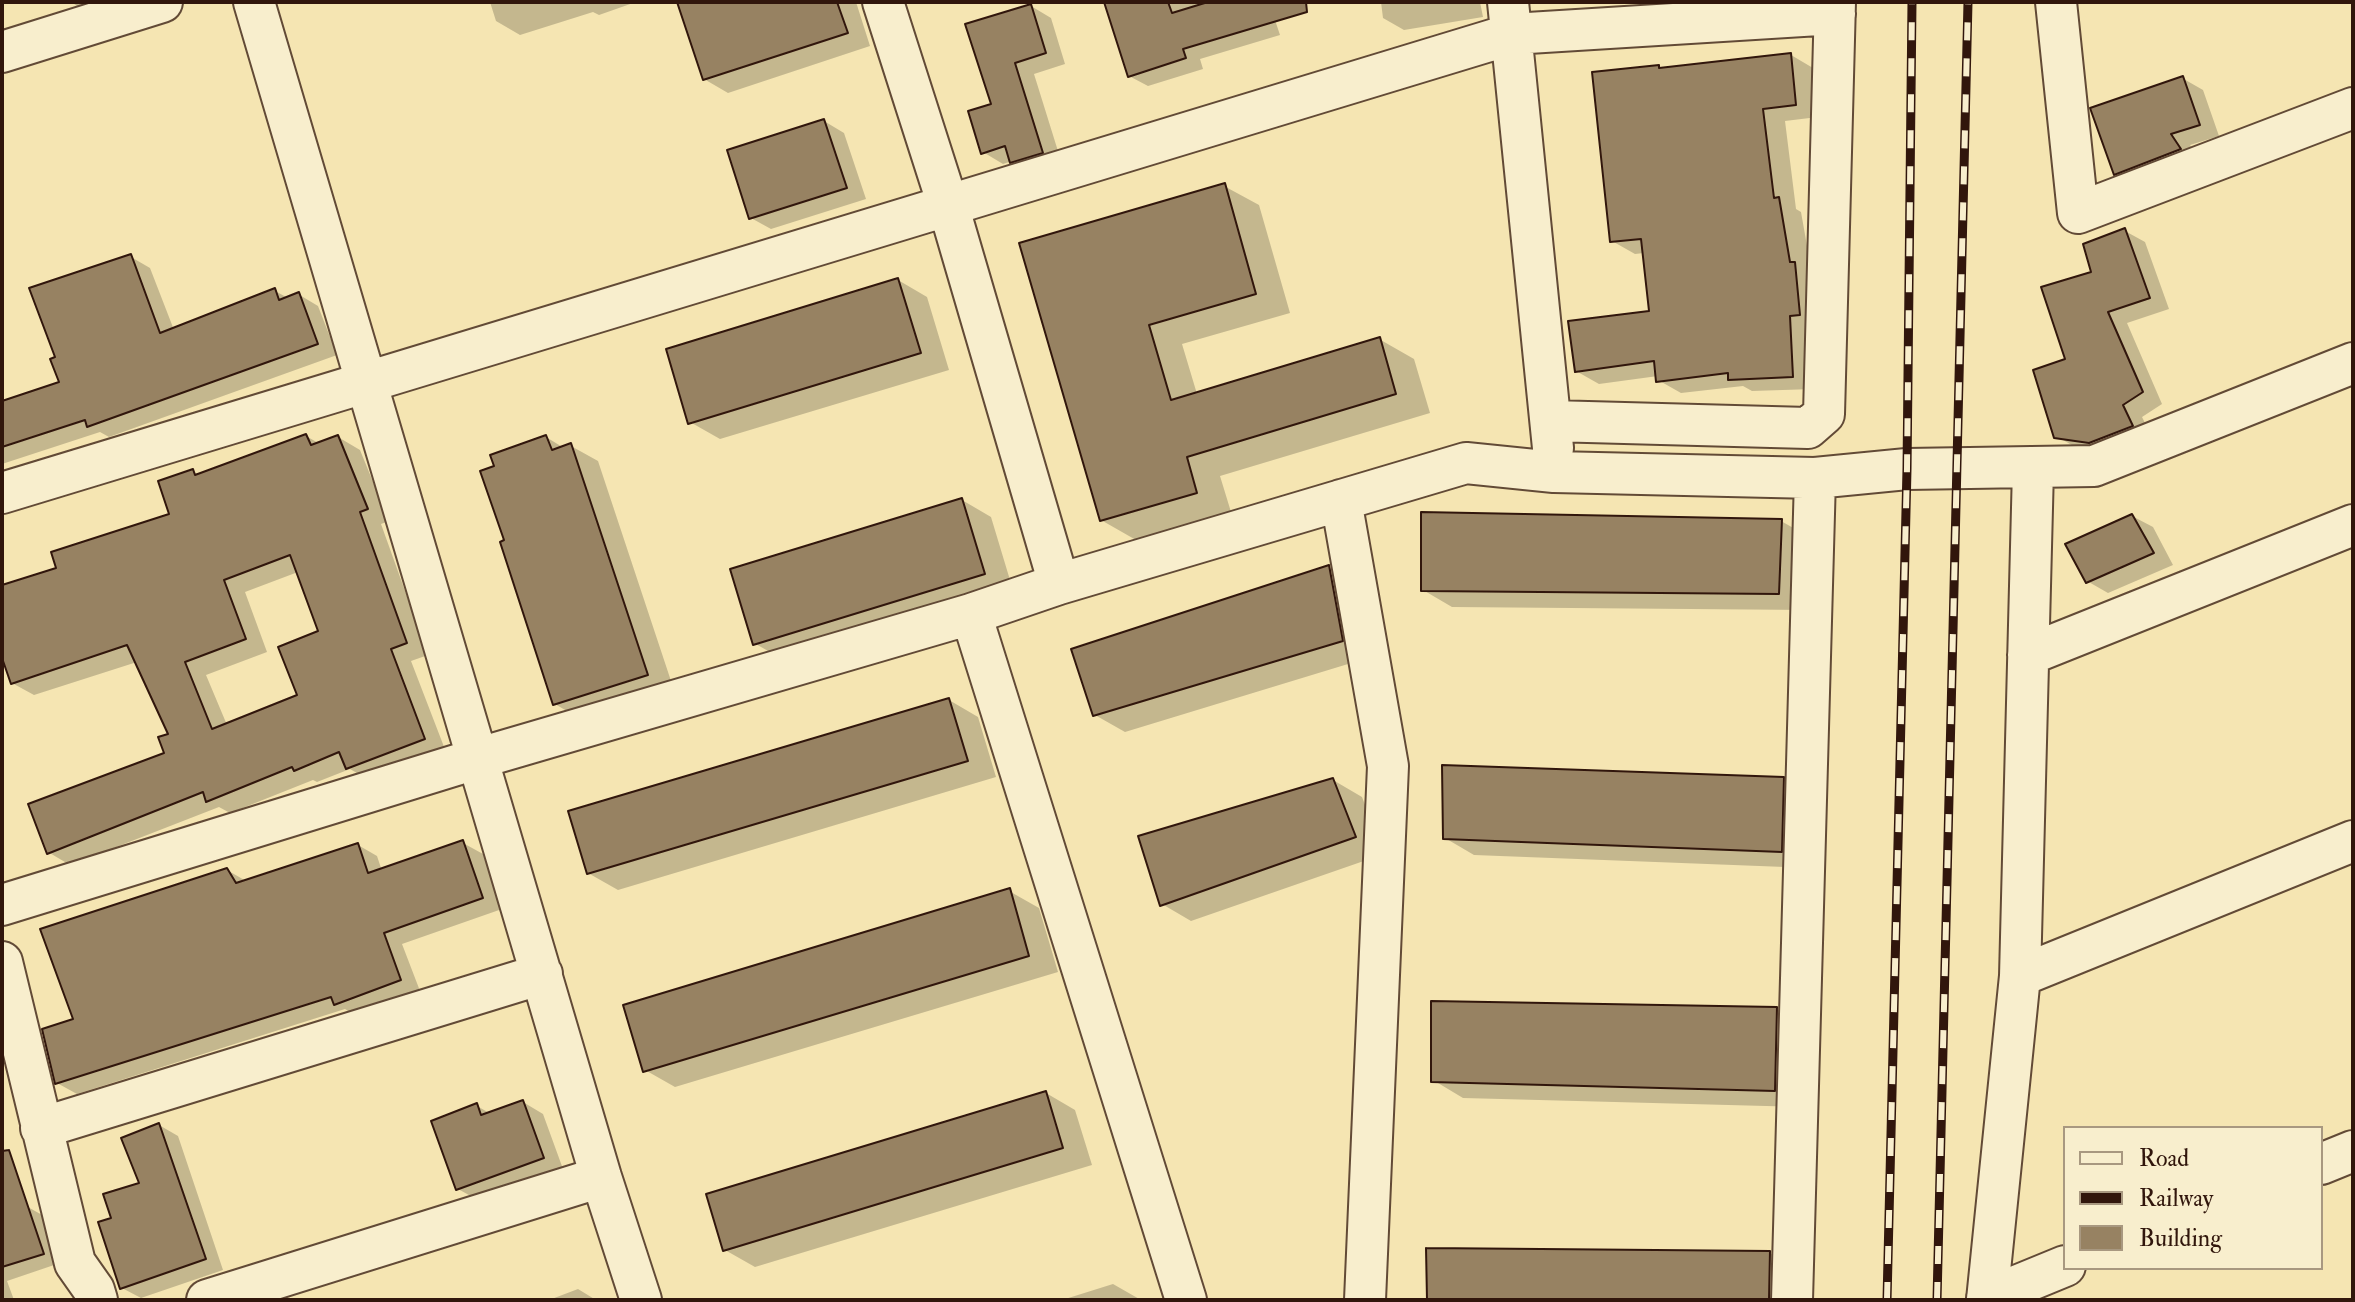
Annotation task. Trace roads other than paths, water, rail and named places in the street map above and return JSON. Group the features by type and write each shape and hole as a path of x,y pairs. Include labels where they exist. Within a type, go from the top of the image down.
{"street":[{"path":"2,52 162,2"},
{"path":"254,2 601,1177 641,1300"},
{"path":"883,2 948,205 1059,584"},
{"path":"2056,2 2078,213 2353,108"},
{"path":"2,493 948,205 1510,18 1835,8 1824,414 1808,428 1551,421"},
{"path":"1510,18 1554,472"},
{"path":"2,905 479,758 971,614 1059,584 1466,463 1554,472 1815,478 1907,469 2094,466 2353,363"},
{"path":"2033,469 2020,976 1987,1299 2063,1267"},
{"path":"1792,1300 1815,478"},
{"path":"1341,500 1388,766 1365,1300"},
{"path":"2028,655 2353,525"},
{"path":"971,614 1186,1300"},
{"path":"2020,976 2353,841"},
{"path":"2,962 75,1263 94,1290 97,1300"},
{"path":"41,1128 542,974"},
{"path":"2323,1163 2353,1151"},
{"path":"207,1300 601,1177"}],"railway":[{"path":"1887,1300 1907,469 1912,2"},
{"path":"1937,1300 1968,2"}]}
